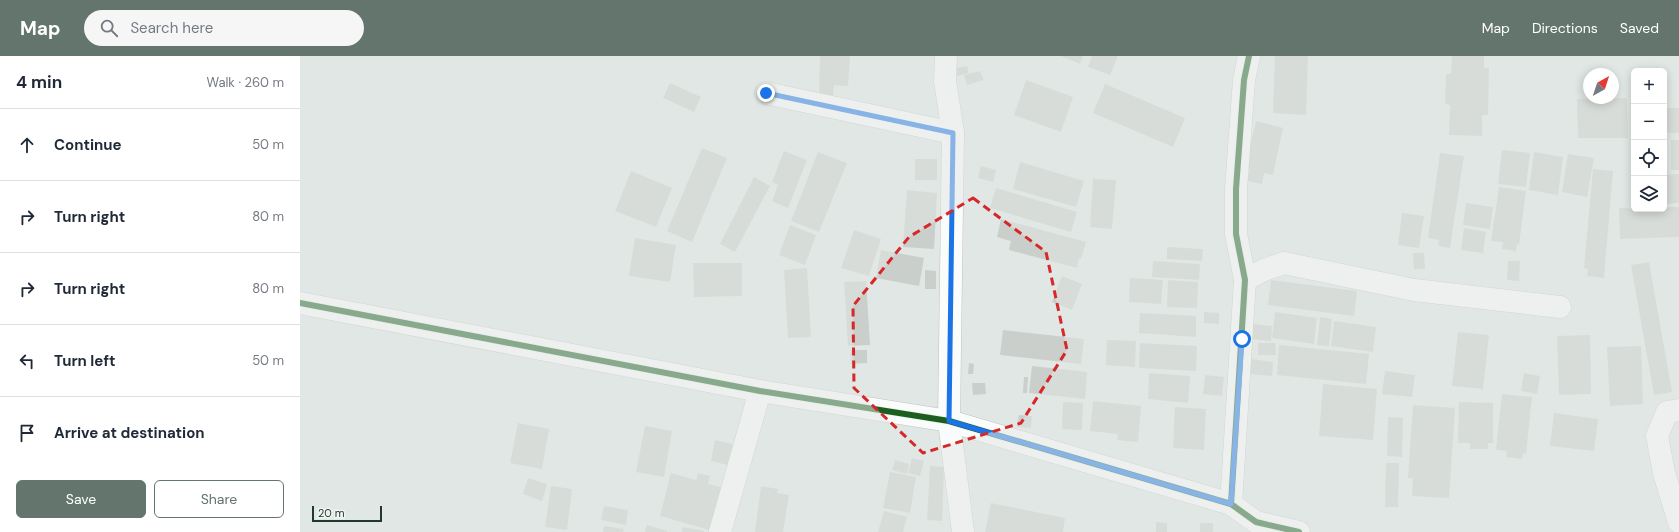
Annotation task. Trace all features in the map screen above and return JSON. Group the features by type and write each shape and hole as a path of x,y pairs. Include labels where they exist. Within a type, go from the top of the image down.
{"street":[{"path":"946,56 945,81 953,133 949,421 963,532"},
{"path":"1231,504 1245,280 1236,234 1236,189 1244,80 1249,56"},
{"path":"766,93 953,133"},
{"path":"1245,280 1284,263 1414,290 1560,307"},
{"path":"300,304 760,391 949,421 1231,504 1256,527 1299,532"},
{"path":"720,532 760,391"},
{"path":"1679,410 1667,412 1657,436 1664,472 1679,522"}],"highlighted area":[{"path":"973,198 1046,252 1067,350 1021,423 923,453 854,388 853,306 909,237"}],"building":[{"path":"820,56 850,56 848,86 834,85 833,98 819,97"},
{"path":"1061,56 1083,56 1080,64"},
{"path":"1092,56 1118,56 1110,75 1088,67"},
{"path":"1275,56 1308,56 1306,115 1273,113"},
{"path":"1452,56 1484,56 1484,68 1489,68 1488,115 1482,115 1482,136 1449,135 1450,105 1445,104 1446,74 1451,74"},
{"path":"967,66 969,73 957,76 956,68"},
{"path":"980,71 984,80 967,85 964,75"},
{"path":"1026,80 1073,97 1061,132 1014,115"},
{"path":"670,83 701,97 694,112 663,98"},
{"path":"1105,84 1185,118 1173,147 1093,113"},
{"path":"1619,98 1627,98 1628,138 1578,138 1577,99 1583,99 1583,104 1619,104"},
{"path":"1667,108 1679,108 1679,133 1667,133"},
{"path":"1256,121 1283,128 1273,175 1264,173 1262,184 1247,181 1250,170 1245,169"},
{"path":"1671,140 1679,140 1679,170 1671,170"},
{"path":"702,148 727,158 692,242 667,231"},
{"path":"1502,150 1530,153 1526,187 1498,184"},
{"path":"784,151 807,160 788,208 772,201 778,185 772,182"},
{"path":"818,152 847,163 819,232 791,221"},
{"path":"1534,152 1563,157 1558,195 1529,190"},
{"path":"1440,153 1464,156 1450,248 1438,246 1439,240 1428,238"},
{"path":"1568,154 1594,158 1587,197 1562,192"},
{"path":"915,159 937,159 937,180 915,180"},
{"path":"1020,162 1084,181 1076,207 1013,189"},
{"path":"981,166 996,170 993,182 978,178"},
{"path":"1593,169 1613,171 1604,278 1587,276 1588,269 1584,268"},
{"path":"631,171 672,188 656,227 615,211"},
{"path":"1679,174 1679,203 1667,204 1667,175"},
{"path":"754,177 770,186 735,252 720,244"},
{"path":"1093,179 1116,180 1112,229 1090,227"},
{"path":"1499,187 1526,191 1519,245 1517,244 1516,251 1502,249 1503,242 1491,241"},
{"path":"996,188 1077,212 1071,232 990,208"},
{"path":"907,190 937,193 934,249 903,247"},
{"path":"1466,203 1493,207 1490,229 1463,225"},
{"path":"1667,207 1679,207 1679,237 1620,239 1619,208 1631,208 1631,212 1667,212"},
{"path":"1402,213 1424,216 1419,248 1398,245"},
{"path":"1001,219 1086,242 1081,259 1079,258 1077,268 1009,250 1011,241 997,237"},
{"path":"790,225 816,235 805,265 779,255"},
{"path":"1464,228 1486,232 1483,253 1461,250"},
{"path":"854,230 881,239 869,276 841,268"},
{"path":"635,238 676,245 670,282 629,276"},
{"path":"1167,247 1203,249 1202,261 1167,259"},
{"path":"881,250 924,258 919,286 876,278"},
{"path":"1413,253 1424,253 1425,269 1414,269"},
{"path":"1153,261 1200,264 1199,280 1152,277"},
{"path":"1508,261 1520,261 1519,281 1507,280"},
{"path":"1649,262 1672,392 1654,395 1631,265"},
{"path":"693,263 742,263 742,296 694,297"},
{"path":"807,268 811,337 788,338 784,270"},
{"path":"925,270 936,271 936,289 925,289"},
{"path":"1062,276 1082,284 1072,310 1052,302"},
{"path":"1130,278 1163,280 1161,304 1129,302"},
{"path":"1168,280 1198,282 1197,308 1167,307"},
{"path":"1271,280 1357,291 1354,316 1268,305"},
{"path":"866,281 870,345 848,346 844,282"},
{"path":"1204,312 1219,313 1219,324 1204,323"},
{"path":"1275,312 1317,318 1314,344 1272,338"},
{"path":"1140,313 1196,316 1196,337 1139,333"},
{"path":"1320,317 1332,319 1329,346 1317,345"},
{"path":"1334,321 1376,327 1373,352 1331,346"},
{"path":"1253,324 1272,326 1271,341 1252,339"},
{"path":"1003,330 1084,339 1081,364 1000,355"},
{"path":"1458,332 1489,335 1483,389 1452,386"},
{"path":"1590,335 1591,394 1559,395 1557,336"},
{"path":"1107,340 1136,341 1135,367 1106,365"},
{"path":"1140,343 1197,346 1196,371 1139,368"},
{"path":"1258,343 1275,343 1276,355 1258,355"},
{"path":"1279,345 1369,354 1366,384 1277,375"},
{"path":"1641,346 1643,404 1610,406 1607,347"},
{"path":"850,350 867,350 867,363 851,364"},
{"path":"1251,359 1273,362 1272,376 1250,374"},
{"path":"969,363 974,364 973,374 968,374"},
{"path":"1032,366 1087,372 1085,399 1029,393"},
{"path":"1385,371 1415,375 1412,397 1382,394"},
{"path":"1149,373 1190,376 1188,403 1148,399"},
{"path":"1524,373 1540,376 1537,394 1521,391"},
{"path":"1205,375 1224,377 1222,396 1203,394"},
{"path":"1024,377 1028,377 1027,393 1023,393"},
{"path":"972,383 985,383 986,394 973,395"},
{"path":"1323,384 1377,389 1373,440 1319,436"},
{"path":"1502,394 1532,397 1526,454 1523,453 1522,459 1506,457 1507,451 1496,450"},
{"path":"1093,401 1141,406 1138,442 1117,440 1118,434 1090,431"},
{"path":"1063,402 1083,403 1082,430 1062,429"},
{"path":"1459,402 1493,403 1493,443 1488,443 1488,449 1470,449 1470,443 1458,443"},
{"path":"1413,405 1455,408 1449,498 1412,496 1413,478 1408,478"},
{"path":"1175,407 1206,409 1204,450 1173,448"},
{"path":"1554,413 1598,419 1594,451 1550,446"},
{"path":"1019,415 1032,416 1031,428 1017,427"},
{"path":"1388,417 1403,418 1402,457 1387,456"},
{"path":"518,423 549,429 542,469 510,463"},
{"path":"645,426 672,431 664,477 636,472"},
{"path":"715,440 741,446 736,467 711,461"},
{"path":"912,458 924,461 920,476 908,473"},
{"path":"895,460 909,464 907,474 892,470"},
{"path":"1386,463 1399,463 1398,507 1385,507"},
{"path":"930,466 944,467 942,521 927,520"},
{"path":"890,472 916,477 910,513 883,508"},
{"path":"671,473 696,480 698,473 710,476 708,484 724,488 713,531 660,516"},
{"path":"528,478 547,484 542,501 523,494"},
{"path":"551,486 572,489 567,530 545,527"},
{"path":"761,486 778,489 777,493 789,495 783,532 755,532"},
{"path":"991,503 1065,518 1063,532 985,532"},
{"path":"604,506 628,510 626,525 601,520"},
{"path":"884,511 907,517 903,532 878,532"},
{"path":"1156,522 1167,523 1167,532 1156,532"},
{"path":"1200,523 1213,523 1213,532 1200,532"},
{"path":"647,525 667,531 667,532 645,532"},
{"path":"604,526 624,529 623,532 603,532"},
{"path":"683,527 704,531 704,532 682,532"}],"cycle path":[{"path":"1249,56 1244,80 1236,189 1236,234 1245,280 1231,504 1256,522 1299,532"},
{"path":"300,303 760,391 949,421 1231,504"}],"route":[{"path":"766,93 953,133 949,421 1231,504 1242,339"}]}
